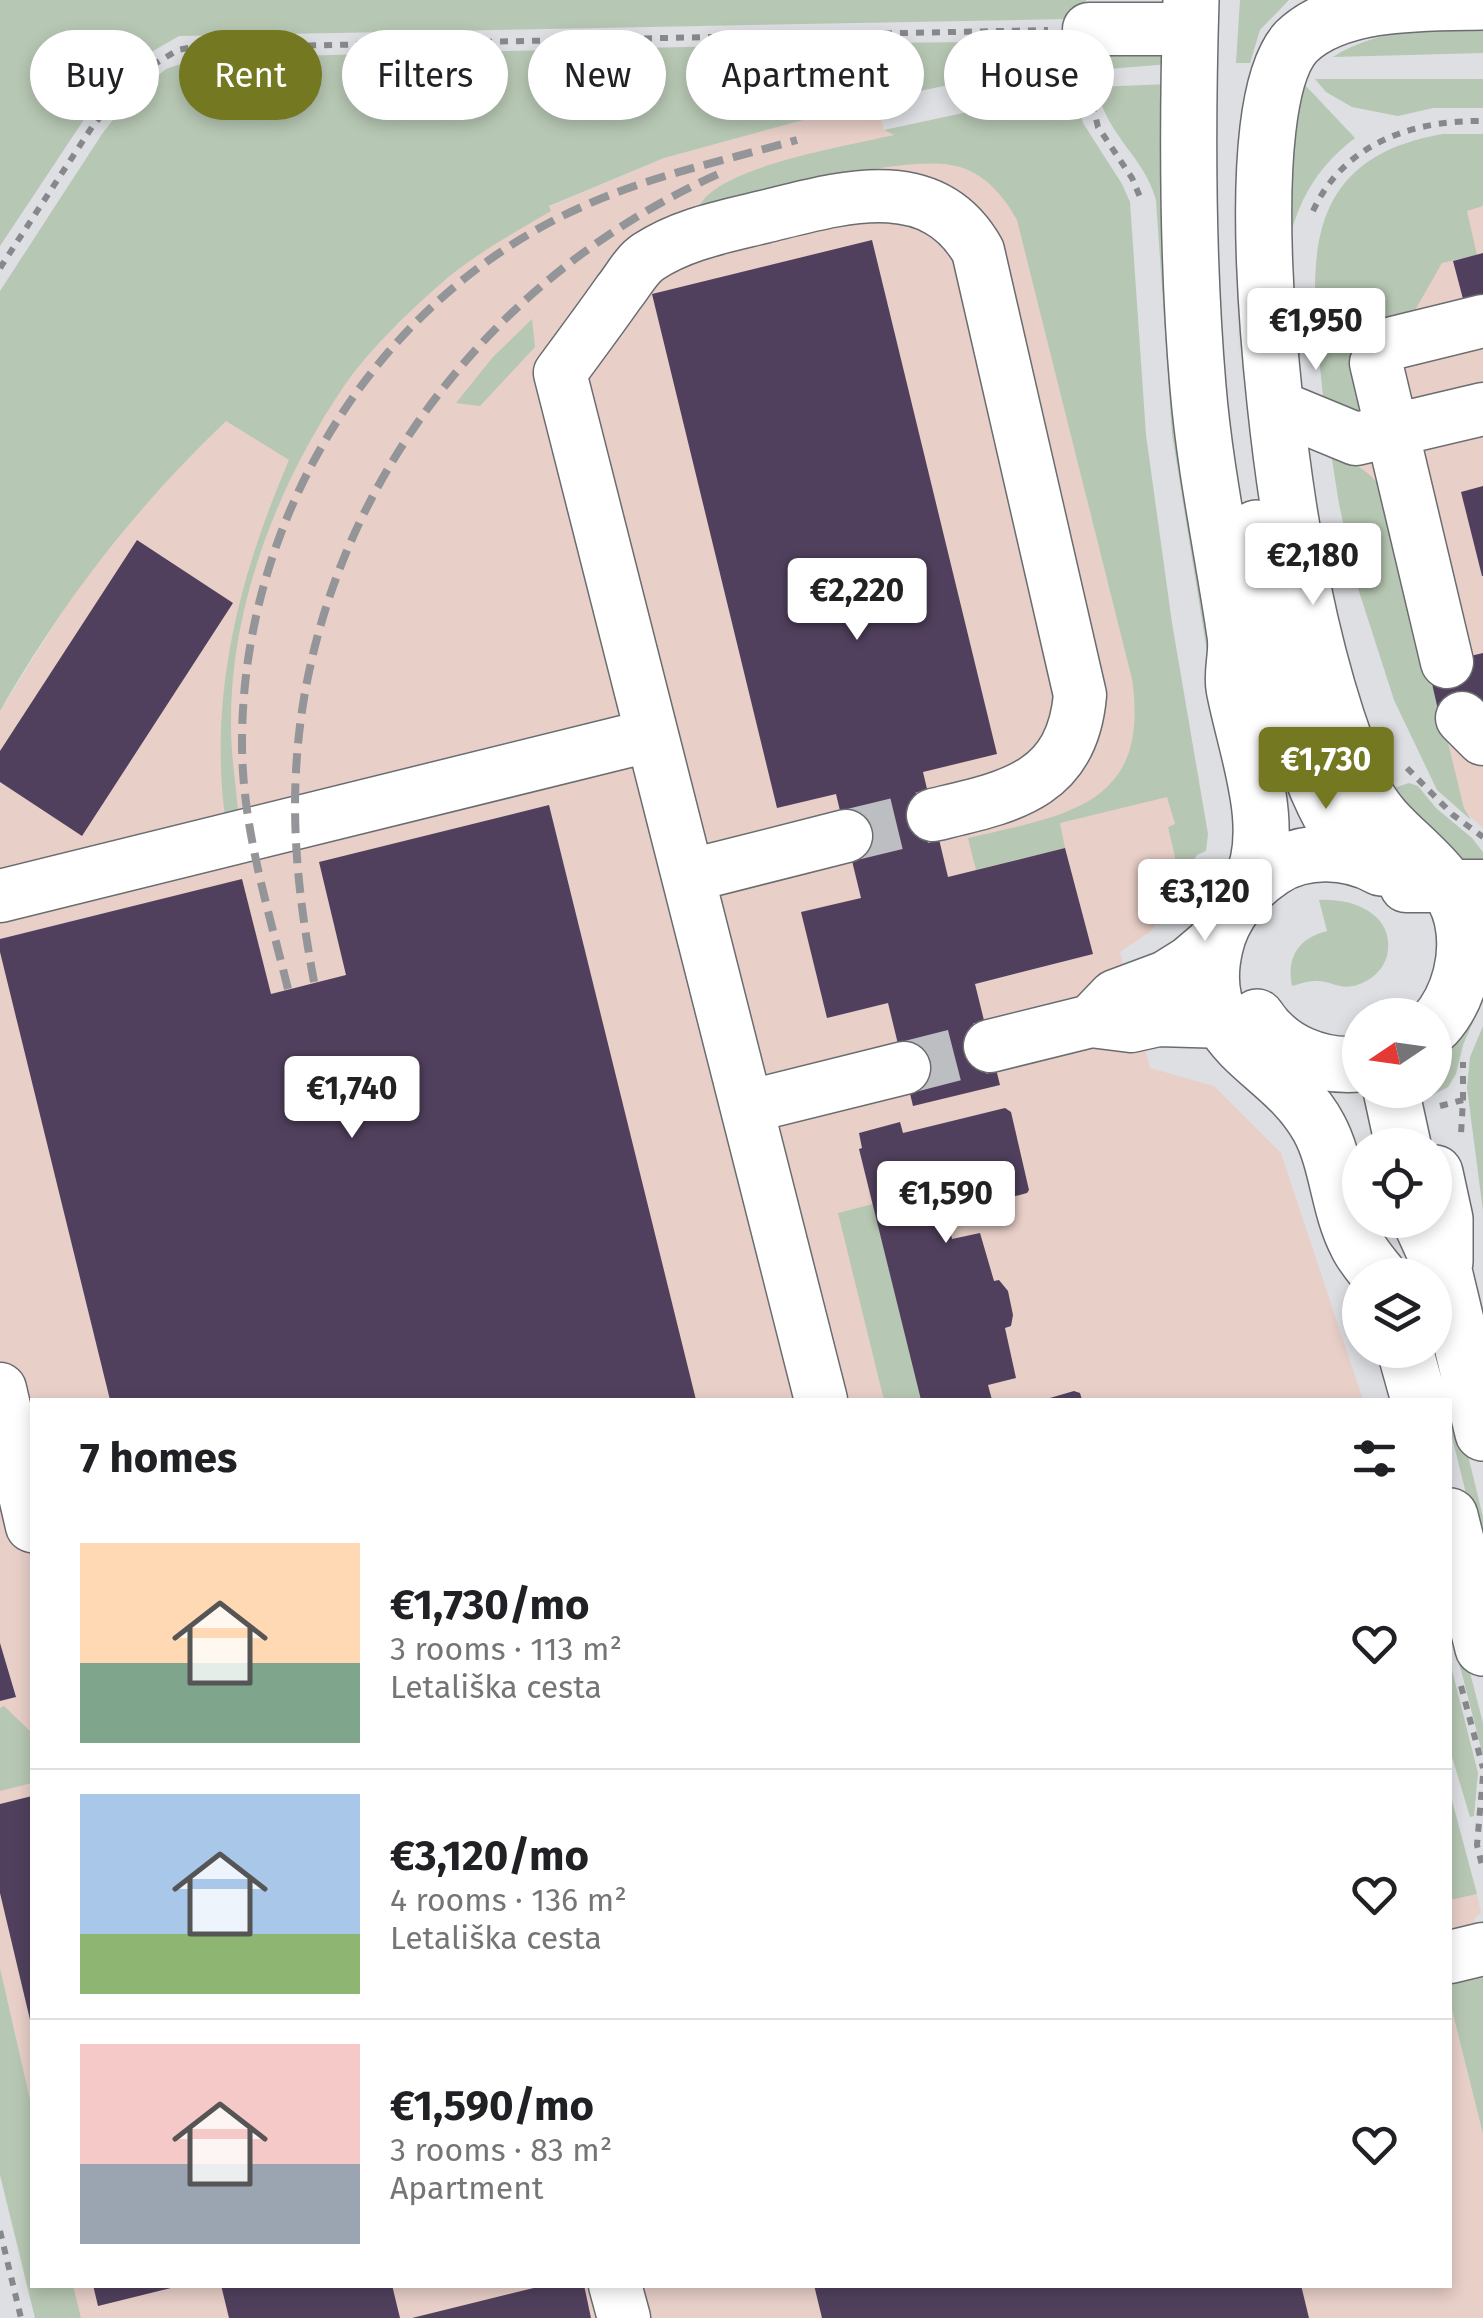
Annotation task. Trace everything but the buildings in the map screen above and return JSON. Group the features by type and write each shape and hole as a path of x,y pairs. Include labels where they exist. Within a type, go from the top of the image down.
{"main road":[{"path":"1424,879 1434,870 1386,824 1360,780 1335,706 1288,504 1270,348 1264,217 1267,134 1272,94 1282,62 1309,30 1341,14 1384,6 1483,2"},
{"path":"1203,10 1225,195 1235,378 1250,493 1271,613 1310,772 1339,832 1424,879 1462,920 1474,946 1451,998"},
{"path":"1203,10 1189,211 1197,374 1210,486 1236,642 1255,678 1288,828 1270,873 1229,914 1217,939 1210,976 1241,1023 1293,1050 1342,1052"},
{"path":"1225,195 1270,348"},
{"path":"1270,873 1318,854 1424,879"},
{"path":"1270,873 1282,893 1261,920 1247,950 1244,965 1248,995 1241,1023 1245,1052 1288,1087 1316,1123 1356,1242 1367,1258"},
{"path":"1412,998 1426,980 1431,949 1424,879"},
{"path":"1452,1304 1483,1434"},
{"path":"1410,1368 1418,1398"},
{"path":"1452,1530 1471,1663"}],"lane":[{"path":"1089,30 1203,10"},
{"path":"820,1398 560,373 644,259 687,236 850,196 888,195 918,201 966,230 978,251 1080,696 1078,724 1062,754 1040,780 1012,796 933,816"},
{"path":"1447,662 1376,364 1385,345 1483,321"},
{"path":"1276,406 1356,439 1483,409"},
{"path":"0,896 652,735"},
{"path":"688,876 846,836"},
{"path":"1091,1021 1115,996 1166,977 1217,939"},
{"path":"990,1046 1091,1021 1131,1026 1158,1020 1241,1023"},
{"path":"747,1107 904,1068"},
{"path":"0,1389 30,1517"},
{"path":"1452,1957 1483,1949"},
{"path":"617,2288 624,2318"}],"path":[{"path":"0,268 92,127 131,78 178,50 686,36"},
{"path":"1309,221 1326,186 1354,157 1374,144 1430,123 1483,121"},
{"path":"1407,768 1453,816 1483,837"},
{"path":"1471,1663 1483,1768"},
{"path":"1483,1776 1477,1845 1483,1869"},
{"path":"0,2231 21,2318"}],"shaded area":[{"path":"803,120 881,120 884,130 1015,178 1175,825 1168,827 1184,885 1151,931 1120,952 1150,1068 1214,1086 1281,1153 1342,1337 1342,1368 1352,1368 1362,1398 30,1398 30,2099 0,1968 0,711 78,587 166,478 226,420 548,207 664,158"},
{"path":"1483,206 1483,828 1466,813 1441,723 1349,459 1360,320 1413,312 1467,210"},
{"path":"1477,1894 1481,1913 1474,1919 1483,1954 1452,1978 1452,1900"},
{"path":"1452,2010 1483,2134 1483,2318 81,2318 74,2288 1452,2288"}],"green space":[{"path":"0,0 1086,0 1069,19 322,33 322,30 179,30 179,36 159,48 159,30 30,30 30,120 84,120 0,246"},
{"path":"1240,0 1289,0 1260,30 1250,63 1236,63"},
{"path":"1483,26 1483,53 1333,57 1386,35"},
{"path":"924,42 944,42 944,86 924,90"},
{"path":"1114,45 1170,54 1170,64 1114,68"},
{"path":"666,47 686,47 686,120 803,120 664,158 549,206 551,211 492,246 437,287 354,373 298,464 278,506 248,593 233,683 231,738 238,812 225,817 221,725 225,679 243,590 289,460 226,421 102,557 49,631 0,711 0,291 113,120 159,120 159,75 179,65 179,120 322,120 322,55 342,55 342,120 508,120 508,51 528,51 528,120 666,120"},
{"path":"1315,79 1483,79 1483,108 1433,108 1398,116 1352,107 1326,92"},
{"path":"1169,84 1228,782 1172,434 1156,200 1143,171 1109,120 1114,120 1114,86"},
{"path":"1305,85 1355,138 1314,180 1291,234 1287,130"},
{"path":"944,117 1082,120 1130,202 1146,435 1172,623 1208,834 1206,851 1197,855 1180,879 1168,827 1175,824 1167,797 1060,823 1065,848 976,870 968,838 1037,821 1094,798 1114,779 1128,755 1134,722 1132,679 1017,220 1007,204 972,172 938,164 870,170 693,214 706,197 745,174 823,150 894,135 884,130"},
{"path":"1443,134 1483,134 1483,206 1467,211 1477,255 1442,263 1414,312 1361,321 1353,373 1361,410 1359,413 1324,408 1315,276 1320,236 1333,201 1356,171 1392,149"},
{"path":"532,319 535,347 480,406 456,403 493,357"},
{"path":"1331,453 1364,470 1388,498 1464,808 1471,820 1437,790 1394,700 1357,585"},
{"path":"1409,783 1418,786 1436,808 1472,838 1483,852 1483,870 1469,867 1382,792"},
{"path":"1319,900 1358,906 1378,919 1385,929 1387,956 1371,978 1345,987 1322,981 1292,986 1291,966 1297,950 1309,938 1327,931"},
{"path":"1483,977 1483,999 1452,1080 1452,1030"},
{"path":"1483,1026 1483,1211 1467,1088 1470,1057"},
{"path":"873,1204 921,1398 884,1398 838,1213"},
{"path":"1452,1407 1457,1410 1483,1517 1483,1562 1452,1437"},
{"path":"1452,1603 1483,1723 1483,1756 1452,1635"},
{"path":"1452,1670 1478,1773 1474,1816 1470,1817 1452,1757"},
{"path":"4,1706 30,1731 30,1784 0,1791 0,1708"},
{"path":"1452,1800 1477,1894 1452,1900"},
{"path":"0,1968 30,2099 30,2288 74,2288 81,2318 35,2318 0,2175"},
{"path":"1483,1972 1483,2134 1452,2010 1452,1980"}],"tunnel":[{"path":"846,836 933,815"},
{"path":"904,1068 990,1046"}],"railway":[{"path":"288,989 246,805 242,743 248,659 266,576 296,497 336,423 385,356 444,296 511,245 611,194 797,140"},
{"path":"314,982 299,877 296,771 309,674 335,581 375,493 426,412 487,338 558,272 637,217 723,172"}]}
